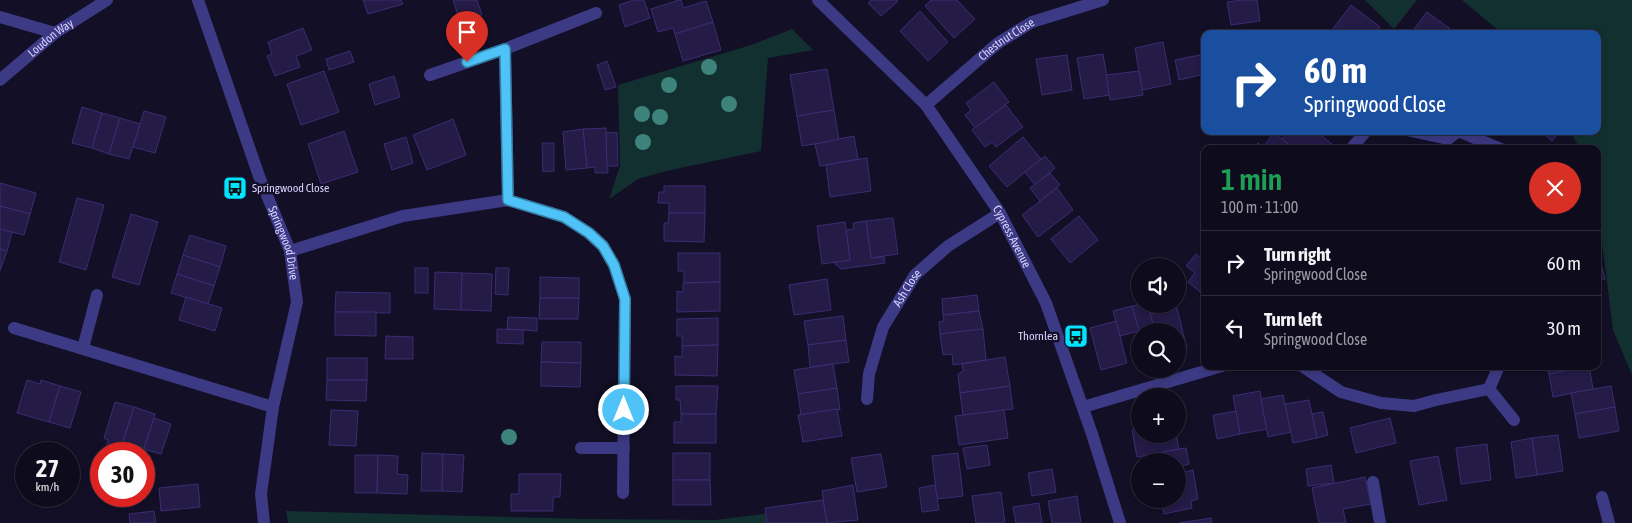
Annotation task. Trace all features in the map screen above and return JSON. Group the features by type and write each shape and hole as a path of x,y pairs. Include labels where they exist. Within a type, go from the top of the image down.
{"street":[{"name":"Loudon Way","path":"0,80 55,33 106,0"},
{"name":"Springwood Drive","path":"198,0 259,176 290,251 297,302 273,407 261,494 264,523"},
{"name":"Cypress Avenue","path":"818,0 926,105 1000,213 1046,303 1083,408 1120,523"},
{"name":"Chestnut Close","path":"926,105 998,43 1032,22 1103,0"},
{"path":"430,74 505,49 596,14"},
{"path":"0,17 55,33"},
{"path":"505,49 508,200"},
{"path":"1354,145 1363,135"},
{"path":"1458,135 1489,145"},
{"path":"290,251 403,216 508,200 564,217 589,233 603,246 614,265 625,299 623,493"},
{"name":"Ash Close","path":"867,400 869,374 883,327 915,275 948,246 1000,213"},
{"path":"84,348 97,295"},
{"path":"14,328 273,407"},
{"path":"1083,408 1209,370"},
{"path":"1308,370 1341,392 1381,403 1414,406 1489,389"},
{"path":"1489,389 1497,370"},
{"path":"1489,389 1514,420"},
{"path":"580,448 624,448"},
{"path":"1373,482 1380,523"},
{"path":"1602,497 1609,523"}],"green space":[{"path":"1365,0 1417,0 1394,29"},
{"path":"1462,0 1632,0 1632,375 1613,330 1601,235 1601,145 1578,145 1572,135 1601,135 1601,30 1498,30"},
{"path":"792,29 813,50 768,58 761,151 666,171 638,179 609,199 620,166 618,85 751,45"},
{"path":"286,511 586,519 715,520 765,514 767,523 288,523"}],"building":[{"path":"363,0 401,0 403,4 368,14"},
{"path":"453,0 477,0 482,15 460,22"},
{"path":"634,0 644,0 650,18 625,27 619,5"},
{"path":"681,0 683,8 706,1 713,22 675,34 673,28 658,32 651,9"},
{"path":"871,0 898,1 881,16 868,3"},
{"path":"931,0 957,0 975,19 954,38 925,6"},
{"path":"1257,0 1260,21 1231,25 1227,2"},
{"path":"1351,5 1380,27 1378,30 1332,30"},
{"path":"920,11 948,42 928,61 900,31"},
{"path":"1427,12 1449,28 1448,30 1413,30"},
{"path":"713,22 721,50 683,61 675,34"},
{"path":"303,28 312,50 296,56 300,67 275,76 267,56 272,54 268,42"},
{"path":"1163,42 1171,84 1142,90 1135,48"},
{"path":"350,51 354,62 329,70 326,59"},
{"path":"1103,54 1110,95 1084,99 1077,58"},
{"path":"1067,55 1072,90 1042,95 1036,59"},
{"path":"1201,55 1201,75 1179,80 1175,60"},
{"path":"607,61 616,87 605,90 597,65"},
{"path":"827,69 834,110 797,116 790,75"},
{"path":"324,71 339,112 301,125 287,84"},
{"path":"1139,71 1143,95 1110,100 1106,75"},
{"path":"394,76 400,97 375,105 369,84"},
{"path":"994,82 1009,102 975,128 965,115 971,110 966,103"},
{"path":"1006,105 1023,127 996,147 992,142 985,147 972,130"},
{"path":"82,107 102,113 92,148 72,143"},
{"path":"834,110 839,140 802,146 797,116"},
{"path":"144,111 166,117 155,153 133,147"},
{"path":"102,113 120,118 109,154 92,148"},
{"path":"120,118 140,124 129,159 109,154"},
{"path":"453,119 466,155 427,170 413,135"},
{"path":"606,128 608,173 595,173 595,167 587,168 583,129"},
{"path":"583,129 587,168 566,170 563,132"},
{"path":"344,131 358,172 321,184 308,144"},
{"path":"617,132 618,166 607,166 606,133"},
{"path":"1272,135 1277,135 1289,145 1265,145"},
{"path":"1285,135 1321,135 1333,145 1289,145 1282,139"},
{"path":"1545,135 1557,135 1552,141"},
{"path":"854,136 858,159 820,166 815,144"},
{"path":"406,137 413,163 392,170 384,144"},
{"path":"1023,137 1041,159 1007,187 989,166"},
{"path":"542,143 554,143 554,171 543,172"},
{"path":"1045,156 1055,168 1035,185 1025,172"},
{"path":"867,158 871,191 830,197 826,165"},
{"path":"1050,173 1060,185 1040,201 1030,188"},
{"path":"0,183 36,193 30,214 0,206"},
{"path":"664,186 705,186 705,213 669,213 669,203 658,203 659,192 664,192"},
{"path":"1057,188 1073,210 1038,237 1022,215"},
{"path":"77,198 104,205 86,270 59,262"},
{"path":"0,206 30,214 24,235 0,229"},
{"path":"669,213 705,213 704,242 664,241 664,223 668,223"},
{"path":"131,214 158,222 139,285 112,277"},
{"path":"1079,216 1098,240 1070,263 1051,239"},
{"path":"893,218 898,254 871,258 866,221"},
{"path":"866,221 871,258 884,257 885,263 841,269 833,262 850,260 846,230 854,229 853,223"},
{"path":"845,222 850,260 822,264 817,226"},
{"path":"0,229 12,232 7,251 0,249"},
{"path":"190,235 226,246 220,267 183,255"},
{"path":"0,249 7,251 0,271"},
{"path":"678,253 720,253 720,282 684,283 684,271 678,271"},
{"path":"1196,254 1201,258 1201,293 1188,282 1195,273 1186,266"},
{"path":"183,255 220,267 214,286 177,274"},
{"path":"1601,264 1605,279 1601,280"},
{"path":"415,268 428,268 428,293 415,293"},
{"path":"496,268 509,268 508,295 495,294"},
{"path":"435,272 462,273 461,310 434,309"},
{"path":"462,273 492,274 491,311 461,310"},
{"path":"177,274 214,286 208,304 171,293"},
{"path":"540,277 579,278 579,298 540,298"},
{"path":"827,279 831,310 794,315 789,285"},
{"path":"720,282 720,311 677,312 677,291 683,292 683,283"},
{"path":"336,292 390,293 390,313 335,312"},
{"path":"977,295 979,311 943,315 942,299"},
{"path":"186,297 222,308 215,331 179,320"},
{"path":"540,298 579,298 578,319 539,319"},
{"path":"1131,306 1131,313 1134,313 1137,323 1131,323 1131,333 1120,336 1113,311"},
{"path":"979,311 983,329 940,334 939,322 944,321 943,315"},
{"path":"335,312 376,312 376,336 335,335"},
{"path":"1134,313 1150,313 1153,323 1137,323"},
{"path":"1178,313 1181,323 1153,323 1150,314"},
{"path":"843,316 846,340 808,345 804,321"},
{"path":"508,317 537,318 537,331 507,329"},
{"path":"718,318 718,345 682,346 682,336 677,336 677,319"},
{"path":"1116,321 1127,363 1101,370 1090,328"},
{"path":"497,329 523,330 523,344 497,343"},
{"path":"983,329 986,360 953,365 952,354 943,355 940,334"},
{"path":"386,336 413,337 413,359 385,359"},
{"path":"846,340 849,362 810,367 808,345"},
{"path":"542,342 581,342 581,363 541,362"},
{"path":"718,345 717,376 675,375 675,356 682,357 682,346"},
{"path":"1005,357 1010,386 960,393 958,374 963,371 962,364"},
{"path":"327,358 367,358 367,380 327,380"},
{"path":"541,362 581,363 580,387 541,386"},
{"path":"833,364 837,388 798,394 794,370"},
{"path":"1548,370 1569,370 1549,374"},
{"path":"1569,370 1590,370 1593,389 1553,397 1549,374"},
{"path":"27,380 40,384 41,380 60,386 49,422 17,413"},
{"path":"327,380 367,380 366,401 326,400"},
{"path":"60,386 81,392 70,428 49,422"},
{"path":"676,386 718,386 716,414 681,414 680,400 676,400"},
{"path":"1010,386 1013,409 963,415 960,393"},
{"path":"1611,386 1615,407 1575,414 1571,393"},
{"path":"837,388 840,410 801,415 798,394"},
{"path":"1260,391 1267,429 1240,434 1233,396"},
{"path":"1283,395 1291,432 1268,437 1261,399"},
{"path":"1309,400 1317,438 1293,443 1285,404"},
{"path":"115,402 134,407 123,442 107,442 108,440 104,438"},
{"path":"134,407 155,414 146,442 123,442"},
{"path":"1615,407 1619,431 1579,438 1575,414"},
{"path":"837,409 842,436 803,442 798,415"},
{"path":"331,410 358,411 356,446 329,445"},
{"path":"1004,410 1008,438 959,445 955,416"},
{"path":"1236,411 1240,434 1217,439 1213,415"},
{"path":"1323,412 1328,435 1317,438 1312,414"},
{"path":"681,414 716,414 716,443 674,443 674,422 681,422"},
{"path":"154,418 171,424 161,454 155,452 155,442 146,442"},
{"path":"1390,418 1396,443 1356,453 1350,428"},
{"path":"1558,435 1563,471 1537,475 1532,438"},
{"path":"1532,438 1537,475 1516,478 1511,442"},
{"path":"1134,443 1178,443 1179,449 1158,453 1136,453"},
{"path":"1487,444 1491,480 1461,484 1456,448"},
{"path":"987,445 990,465 967,469 963,448"},
{"path":"1186,448 1189,464 1186,465 1186,453 1163,452"},
{"path":"422,453 443,454 442,491 421,491"},
{"path":"673,453 710,453 710,480 673,480"},
{"path":"958,453 963,496 937,499 932,456"},
{"path":"443,454 464,455 462,492 442,491"},
{"path":"881,454 887,487 857,492 851,458"},
{"path":"355,455 378,455 377,493 355,493"},
{"path":"378,455 398,456 397,474 408,475 407,494 377,493"},
{"path":"1438,456 1447,500 1419,505 1410,461"},
{"path":"1331,465 1334,483 1308,486 1306,469"},
{"path":"1052,469 1056,492 1032,496 1028,473"},
{"path":"1193,470 1198,499 1191,501 1192,508 1164,514 1163,508 1186,508 1186,472"},
{"path":"519,474 561,474 560,497 553,497 553,511 511,511 511,494 519,494"},
{"path":"1365,477 1371,504 1343,509 1346,523 1319,523 1312,488"},
{"path":"673,480 710,480 711,505 673,505"},
{"path":"198,484 200,507 161,511 159,488"},
{"path":"853,485 858,520 827,523 822,491"},
{"path":"935,485 939,510 922,512 919,488"},
{"path":"1001,492 1005,523 976,523 972,496"},
{"path":"1077,496 1081,523 1052,523 1048,501"},
{"path":"823,500 827,523 767,523 765,508"},
{"path":"1039,503 1042,523 1016,523 1013,507"},
{"path":"154,511 156,523 130,523 129,514"},
{"path":"1211,518 1212,523 1179,523"}],"place":[{"name":"Springwood Close","path":"235,188"},
{"name":"Thornlea","path":"1076,336"}],"route":[{"path":"467,62 505,49 508,200 564,217 589,233 603,246 614,265 625,299 624,410"}]}
